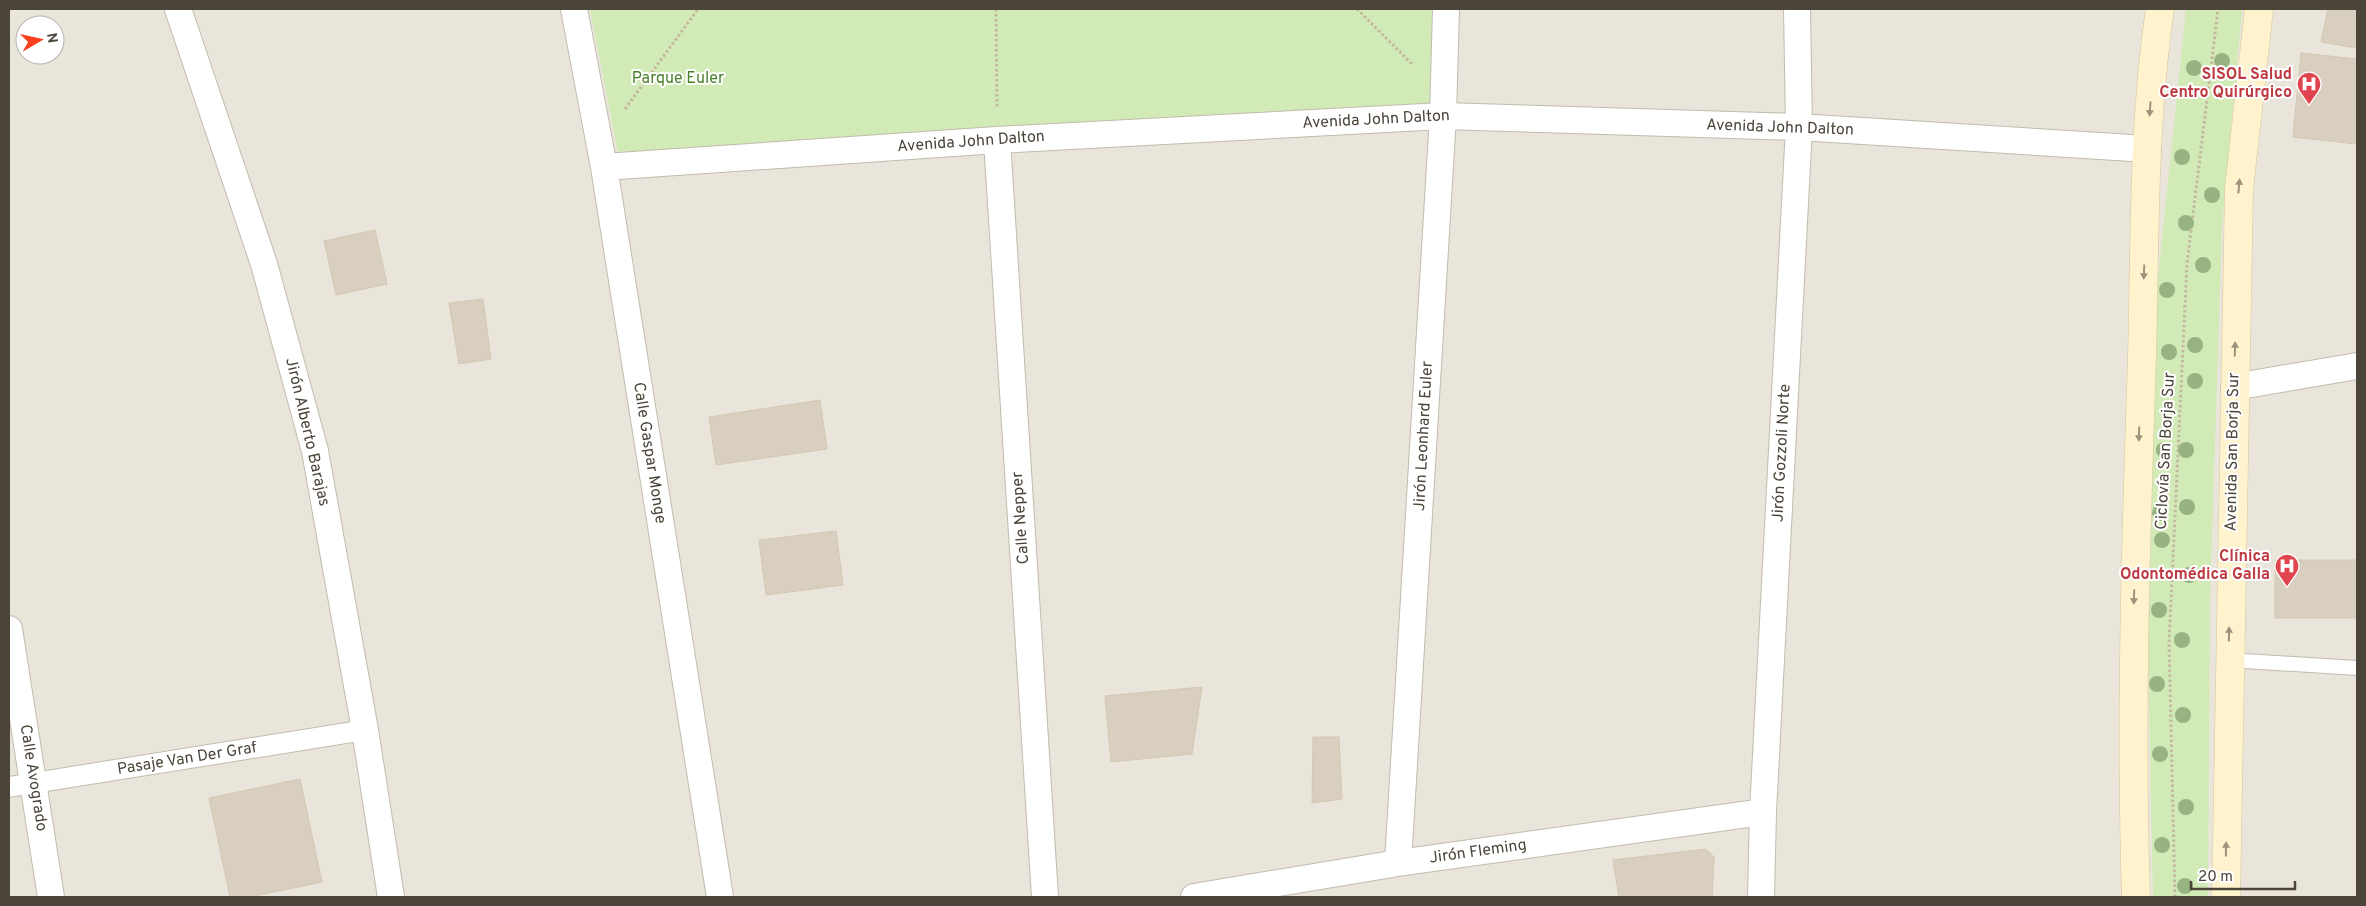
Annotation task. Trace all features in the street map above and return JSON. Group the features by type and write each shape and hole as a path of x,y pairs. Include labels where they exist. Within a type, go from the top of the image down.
{"main road":[{"path":"2136,897 2134,621 2148,149 2154,45 2160,9"},
{"name":"Avenida San Borja Sur","path":"2226,897 2239,189 2259,9"}],"street":[{"name":"Jirón Alberto Barajas","path":"178,9 264,264 315,451 365,730 390,897"},
{"name":"Calle Gaspar Monge","path":"574,9 602,156 720,897"},
{"name":"Jirón Leonhard Euler","path":"1398,863 1444,106 1446,9"},
{"name":"Jirón Gozzoli Norte","path":"1761,897 1763,812 1799,127 1797,9"},
{"name":"Avenida John Dalton","path":"602,156 998,140 1444,106 2148,149"},
{"name":"Calle Nepper","path":"998,140 1044,897"},
{"path":"2234,387 2357,366"},
{"name":"Calle Avogrado","path":"9,629 21,785 51,897"},
{"name":"Pasaje Van Der Graf","path":"21,785 365,730"},
{"name":"Jirón Fleming","path":"1194,897 1398,863 1763,812"}],"lane":[{"path":"2229,660 2357,668"}],"path":[{"path":"602,156 698,9"},
{"path":"996,9 998,140"},
{"path":"1357,9 1444,106"},
{"name":"Ciclovía San Borja Sur","path":"2175,897 2169,642 2187,264 2197,191 2202,127 2218,9"}],"shaded area":[{"path":"9,9 2357,9 2357,897 9,897"}],"green space":[{"name":"Parque Euler","path":"590,9 1437,9 1433,103 618,152"},
{"path":"2186,9 2242,9 2222,227 2210,597 2208,897 2153,897 2148,660 2157,287"}],"building":[{"path":"2328,9 2357,9 2357,48 2321,42"},
{"path":"2301,53 2357,59 2357,144 2293,137"},
{"path":"375,230 387,284 336,295 324,241"},
{"path":"483,299 491,359 459,364 449,303"},
{"path":"820,400 827,449 716,465 709,417"},
{"path":"836,531 843,585 766,595 759,540"},
{"path":"2275,560 2357,560 2357,618 2275,618"},
{"path":"1202,687 1192,754 1111,762 1105,696"},
{"path":"1313,737 1339,737 1342,799 1312,803"},
{"path":"300,779 322,882 249,897 230,897 209,798"},
{"path":"1706,849 1714,857 1712,897 1619,897 1613,860"}],"place":[{"name":"SISOL Salud Centro Quirúrgico","path":"2309,105"},
{"name":"Clínica Odontomédica Galla","path":"2287,587"}]}
